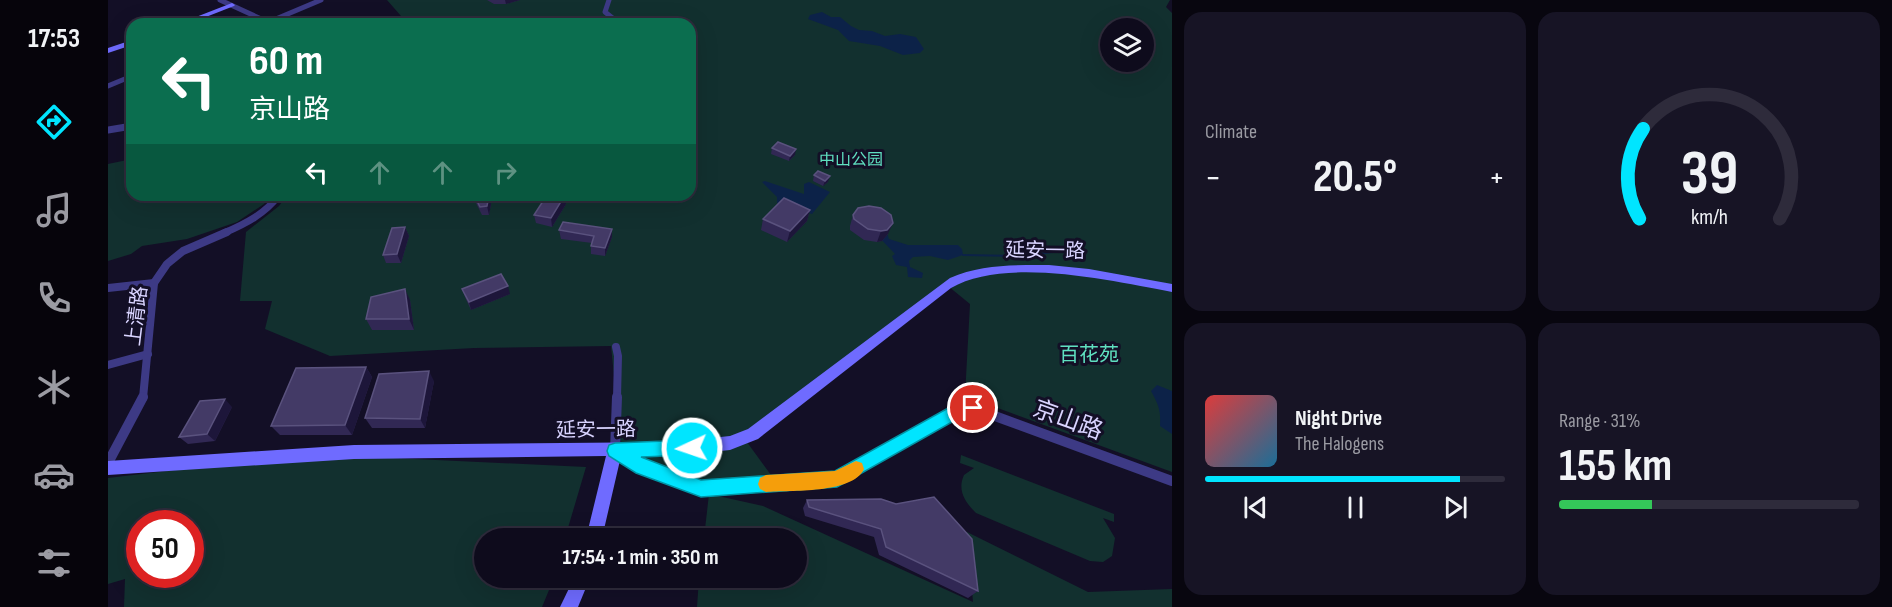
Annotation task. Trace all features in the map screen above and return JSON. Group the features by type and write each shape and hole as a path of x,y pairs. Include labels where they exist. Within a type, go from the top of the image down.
{"main road":[{"path":"198,18 232,5"},
{"path":"108,51 126,44"},
{"name":"延安一路","path":"108,468 354,452 615,451 713,446 730,443 753,434 947,285 962,276 985,272 1051,268 1111,276 1172,288"},
{"path":"596,528 615,451"},
{"path":"568,607 577,588"}],"street":[{"path":"220,0 258,18"},
{"path":"280,18 321,0"},
{"path":"609,0 605,12 612,18"},
{"path":"108,86 126,78"},
{"path":"108,130 126,127"},
{"name":"上清路","path":"108,463 143,400 154,283 167,264 183,251 243,225 270,207 274,201"},
{"path":"108,288 154,283"},
{"path":"615,451 618,356 616,347"},
{"path":"108,365 148,354"},
{"name":"京山路","path":"615,451 642,468 701,488 837,479 956,412 973,408 1172,481"}],"green space":[{"name":"中山公园","path":"387,0 1170,0 1166,7 1172,13 1172,472 965,396 970,304 948,286 744,438 771,475 700,481 642,462 621,445 611,346 474,348 330,356 265,329 272,301 240,301 246,232 283,201 696,201 696,18 403,18"},
{"path":"126,160 126,201 266,201 237,222 187,239 142,246 131,254 108,261 108,164"},
{"path":"961,455 1114,514 1114,522 1103,518 1115,538 1112,556 1103,562 1090,561 976,513 968,505 961,486 964,475 974,468 960,463"},
{"path":"352,456 586,467 568,528 474,528 474,588 550,588 542,607 124,607 125,579 108,584 108,478 217,465"},
{"path":"709,494 763,506 973,602 967,532 1088,592 1172,589 1172,607 697,607 698,588 807,588 807,528 705,528"}],"water":[{"path":"822,12 831,17 840,17 859,30 872,31 885,36 900,34 916,37 924,49 920,53 903,55 880,46 849,41 838,30 808,19 810,15"},
{"path":"762,182 804,194 804,184 809,182 830,192 812,214 777,203 777,197"},
{"path":"886,230 889,239 908,245 958,245 963,255 948,260 930,256 913,257 909,261 910,267 923,273 922,278 908,277 907,267 896,265 892,256 895,254 877,235"},
{"path":"1157,385 1172,391 1172,434 1160,426 1159,408 1151,391"}],"building":[{"path":"778,142 796,149 790,156 772,148"},
{"path":"818,171 830,176 825,181 814,175"},
{"path":"784,198 810,210 790,231 763,219"},
{"path":"477,201 488,201 487,206 480,207"},
{"path":"543,201 561,201 551,218 534,215"},
{"path":"869,206 881,208 891,215 893,223 887,230 868,229 854,219 853,215 858,208"},
{"path":"563,222 612,229 605,248 591,246 594,236 559,230"},
{"path":"405,227 397,254 383,255 392,228"},
{"path":"501,274 508,286 469,302 462,289"},
{"path":"405,289 409,319 366,319 371,297"},
{"path":"366,367 345,425 271,426 296,368"},
{"path":"429,371 420,419 365,418 379,374"},
{"path":"225,399 207,434 179,437 200,401"},
{"path":"934,497 972,539 978,591 886,547 881,529 809,507 807,500 881,499 896,504"}],"waterway":[{"path":"963,255 1025,256 1080,248"}],"slow traffic":[{"path":"766,484 837,479 856,469"}],"route":[{"path":"692,448 615,451 642,468 701,488 837,479 956,412 973,408"}],"park label":[{"name":"百花苑","path":"1089,355"}]}
